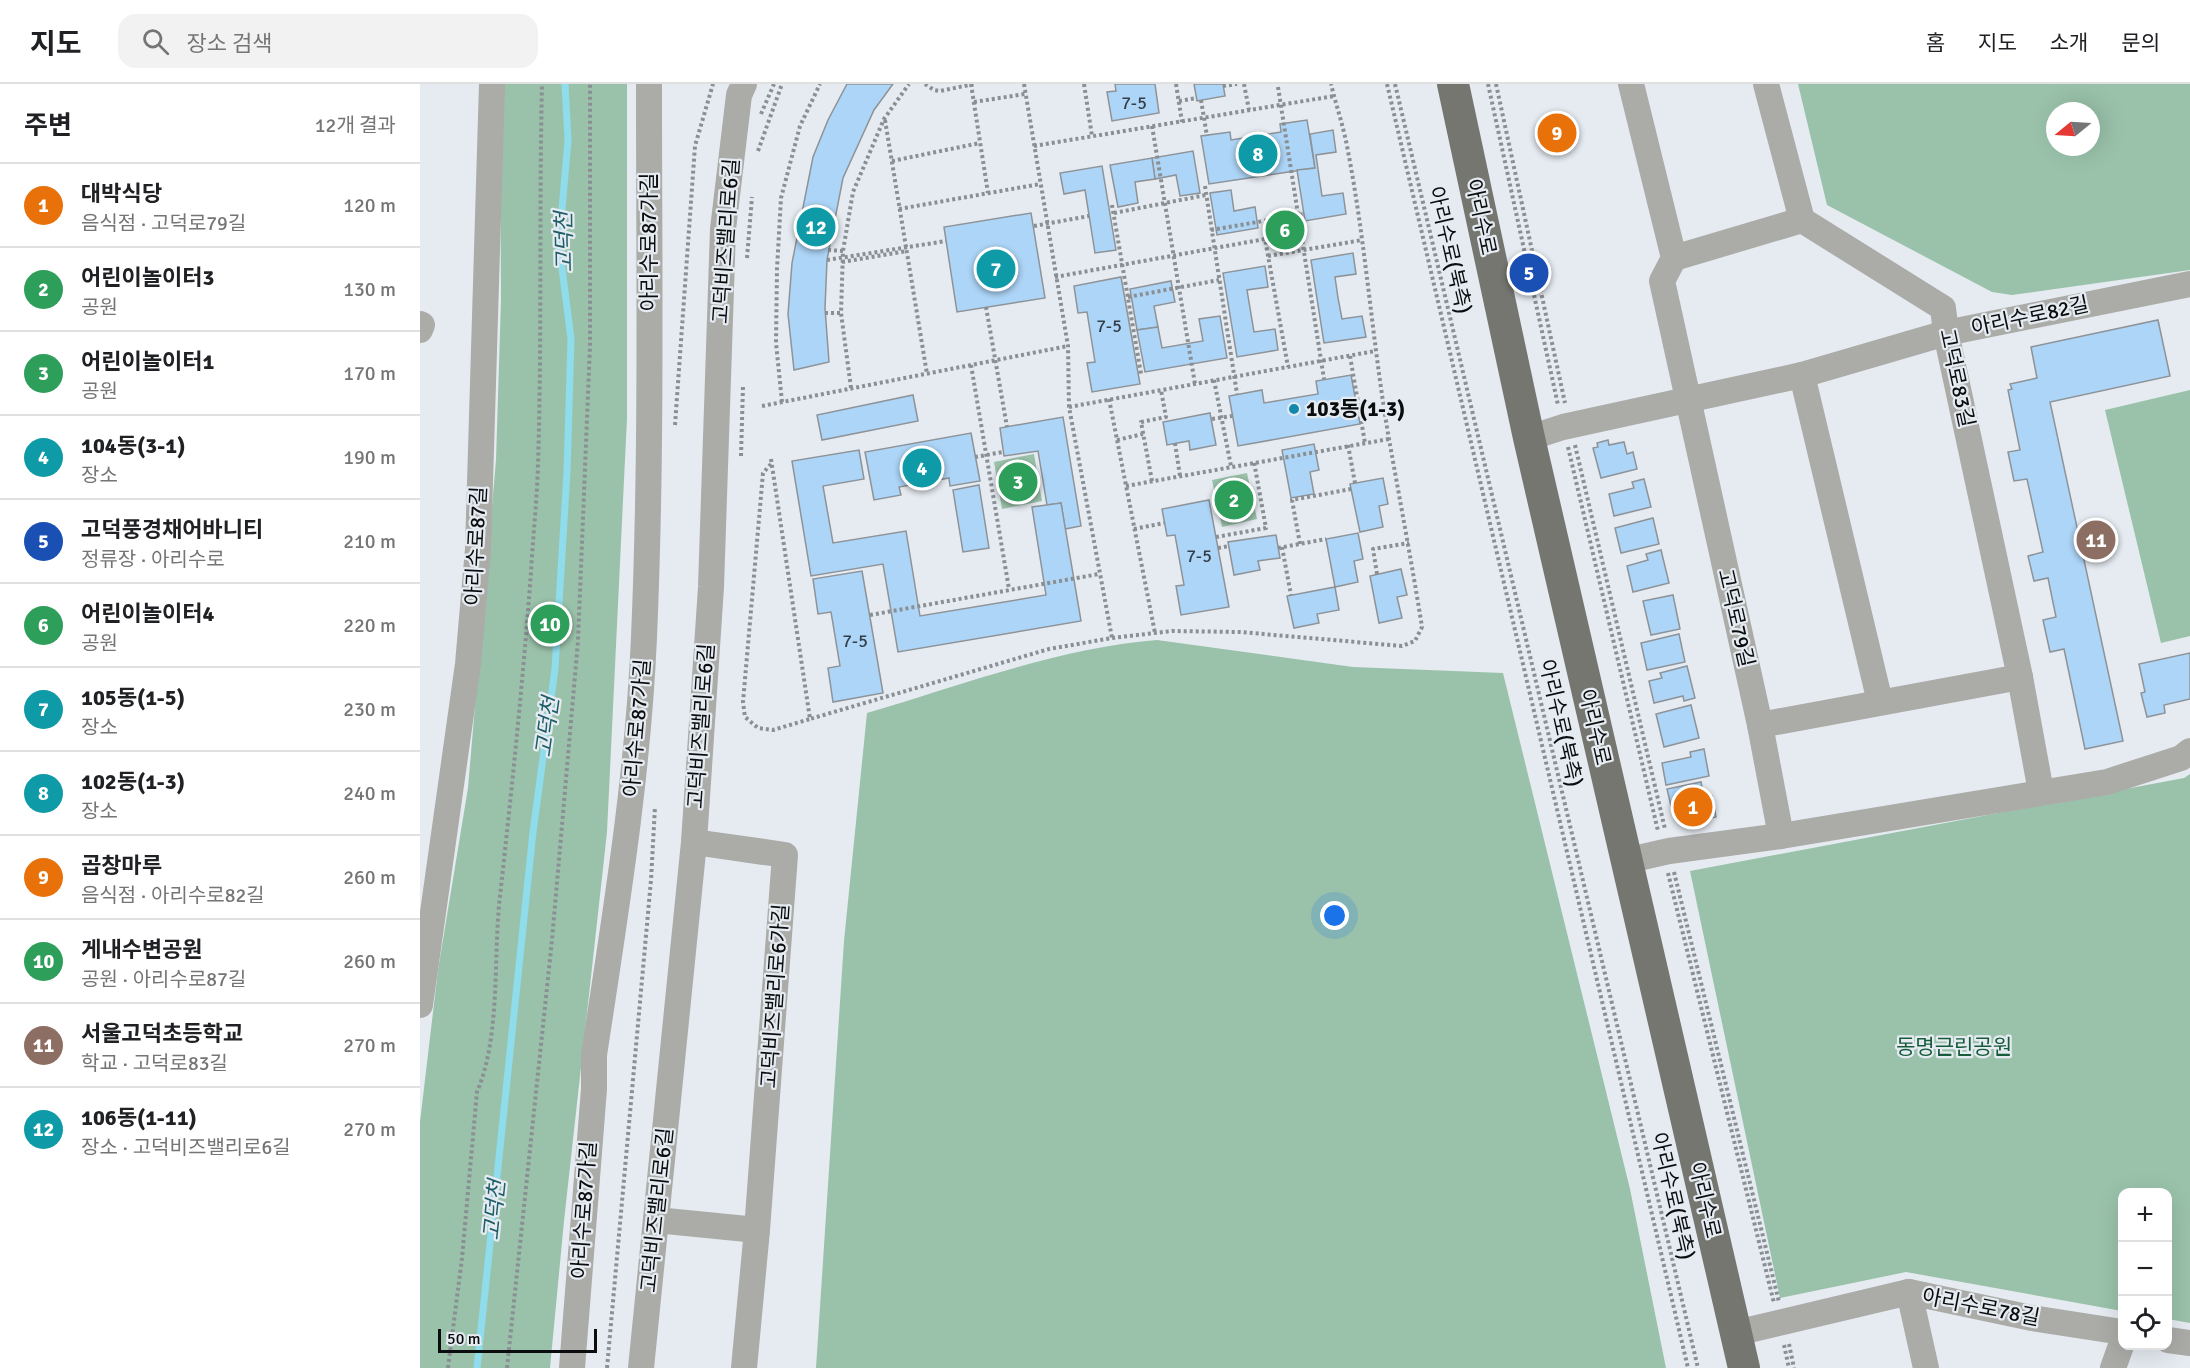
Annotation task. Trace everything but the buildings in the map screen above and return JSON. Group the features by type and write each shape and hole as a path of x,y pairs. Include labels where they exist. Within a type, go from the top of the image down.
{"main road":[{"name":"아리수로","path":"1453,84 1529,438 1744,1368"}],"street":[{"name":"아리수로87길","path":"420,1005 468,664 478,549 492,84"},
{"name":"아리수로87가길","path":"572,1368 594,1089 594,1055 632,796 644,638 650,345 649,84"},
{"name":"고덕비즈밸리로6길","path":"641,1368 694,842 711,587 723,229 739,94 744,84"},
{"path":"1631,84 1674,258 1662,281 1688,400"},
{"path":"1674,258 1802,220 1766,84"},
{"name":"고덕로83길","path":"1802,220 1943,308 1946,333 2020,677 2041,792"},
{"name":"아리수로82길","path":"1529,438 1566,426 1802,375 1946,333 2190,284"},
{"path":"420,324 422,324 420,330"},
{"path":"1802,375 1880,702"},
{"name":"고덕로79길","path":"1688,400 1760,725 1781,836"},
{"path":"1760,725 2020,677"},
{"path":"1625,861 1666,852 1781,836 2107,782 2181,758 2190,751"},
{"name":"고덕비즈밸리로6가길","path":"694,842 785,855 757,1230 744,1368"},
{"path":"656,1220 757,1230"},
{"path":"1909,1292 1926,1368"},
{"name":"아리수로78길","path":"1736,1333 1909,1292 2032,1318 2118,1331"},
{"path":"2172,1341 2190,1343"},
{"path":"2113,1368 2119,1350"}],"path":[{"path":"448,1368 462,1258 477,1092 486,1072 493,1014 497,920 516,756 528,610 538,468 542,84"},
{"path":"507,1368 552,940 578,641 590,345 590,84"},
{"path":"782,402 776,343 781,198 800,126 820,84"},
{"path":"851,388 841,313 843,251 853,192 885,119 909,84"},
{"path":"925,84 940,91 973,84 988,193"},
{"path":"1024,84 1068,346 1069,407 1112,638"},
{"path":"1084,84 1092,136"},
{"path":"1176,84 1182,122"},
{"path":"1223,86 1238,84"},
{"path":"1244,84 1249,111"},
{"path":"810,719 771,461 763,473 743,702 745,717 758,728 773,730 1050,649 1112,638 1172,631 1240,632 1402,646 1415,641 1422,627 1389,439 1347,144 1331,84"},
{"path":"1388,84 1688,1368"},
{"name":"아리수로(북측)","path":"1395,84 1698,1368"},
{"path":"1488,84 1666,852 1794,1368"},
{"path":"1496,84 1566,426"},
{"path":"1278,87 1324,379"},
{"path":"974,102 1025,94"},
{"path":"1034,146 1334,96"},
{"path":"1179,101 1199,99 1207,136"},
{"path":"885,119 927,374"},
{"path":"1152,126 1196,384"},
{"path":"892,161 980,143"},
{"path":"899,209 1040,184"},
{"path":"1205,186 1237,394"},
{"path":"1114,213 1206,195"},
{"path":"1112,206 1141,374"},
{"path":"1211,230 1304,213"},
{"path":"1034,226 1089,216"},
{"path":"1055,277 1265,239 1288,367"},
{"path":"1268,256 1362,240"},
{"path":"827,260 946,241"},
{"path":"828,249 843,251"},
{"path":"842,262 907,251"},
{"path":"1128,297 1219,280"},
{"path":"986,307 1007,426"},
{"path":"825,313 841,313"},
{"path":"762,406 1068,346"},
{"path":"1069,407 1376,351"},
{"path":"1350,356 1365,443"},
{"path":"971,365 1009,589"},
{"path":"1214,380 1231,466"},
{"path":"1152,481 1141,422 1166,417 1161,390"},
{"path":"1109,399 1155,633"},
{"path":"1212,419 1232,416"},
{"path":"1117,440 1143,434"},
{"path":"1126,486 1389,439"},
{"path":"1175,443 1180,476"},
{"path":"1348,445 1355,483"},
{"path":"975,457 1003,452"},
{"path":"1216,537 1266,528 1254,462"},
{"path":"1300,544 1292,500 1351,489"},
{"path":"1134,529 1164,523"},
{"path":"1292,595 1280,548 1326,539"},
{"path":"1377,574 1372,549 1409,543"},
{"path":"1218,548 1229,546"},
{"path":"870,615 1099,574"},
{"path":"1782,1322 1789,1368"}],"green space":[{"path":"500,84 627,84 627,418 607,832 550,1368 420,1368 420,1122 438,970 468,788 496,460 501,300"},
{"path":"1798,84 2190,84 2190,270 2012,295 1992,292 1827,205"},
{"path":"2190,390 2190,636 2161,643 2105,410"},
{"path":"1034,454 1042,501 1002,509 994,462"},
{"path":"1247,473 1257,519 1222,527 1212,480"},
{"path":"1157,640 1353,667 1503,673 1630,1189 1666,1368 816,1368 844,941 867,713 1047,659 1120,644"},
{"name":"동명근린공원","path":"2190,774 2190,1323 2172,1320 2172,1188 2118,1188 2118,1310 1906,1272 1780,1298 1690,871 2184,778"}],"waterway":[{"name":"고덕천","path":"477,1368 533,832 555,669 567,472 571,339 559,244 568,140 565,84"}],"place":[{"name":"곱창마루","path":"1557,133"},
{"name":"102동(1-3)","path":"1258,154"},
{"name":"106동(1-11)","path":"816,227"},
{"name":"어린이놀이터4","path":"1285,230"},
{"name":"105동(1-5)","path":"996,269"},
{"name":"고덕풍경채어바니티","path":"1529,273"},
{"name":"103동(1-3)","path":"1294,409"},
{"name":"104동(3-1)","path":"922,468"},
{"name":"어린이놀이터1","path":"1018,482"},
{"name":"어린이놀이터3","path":"1234,500"},
{"name":"서울고덕초등학교","path":"2096,540"},
{"name":"게내수변공원","path":"550,624"},
{"name":"대박식당","path":"1693,807"}]}
